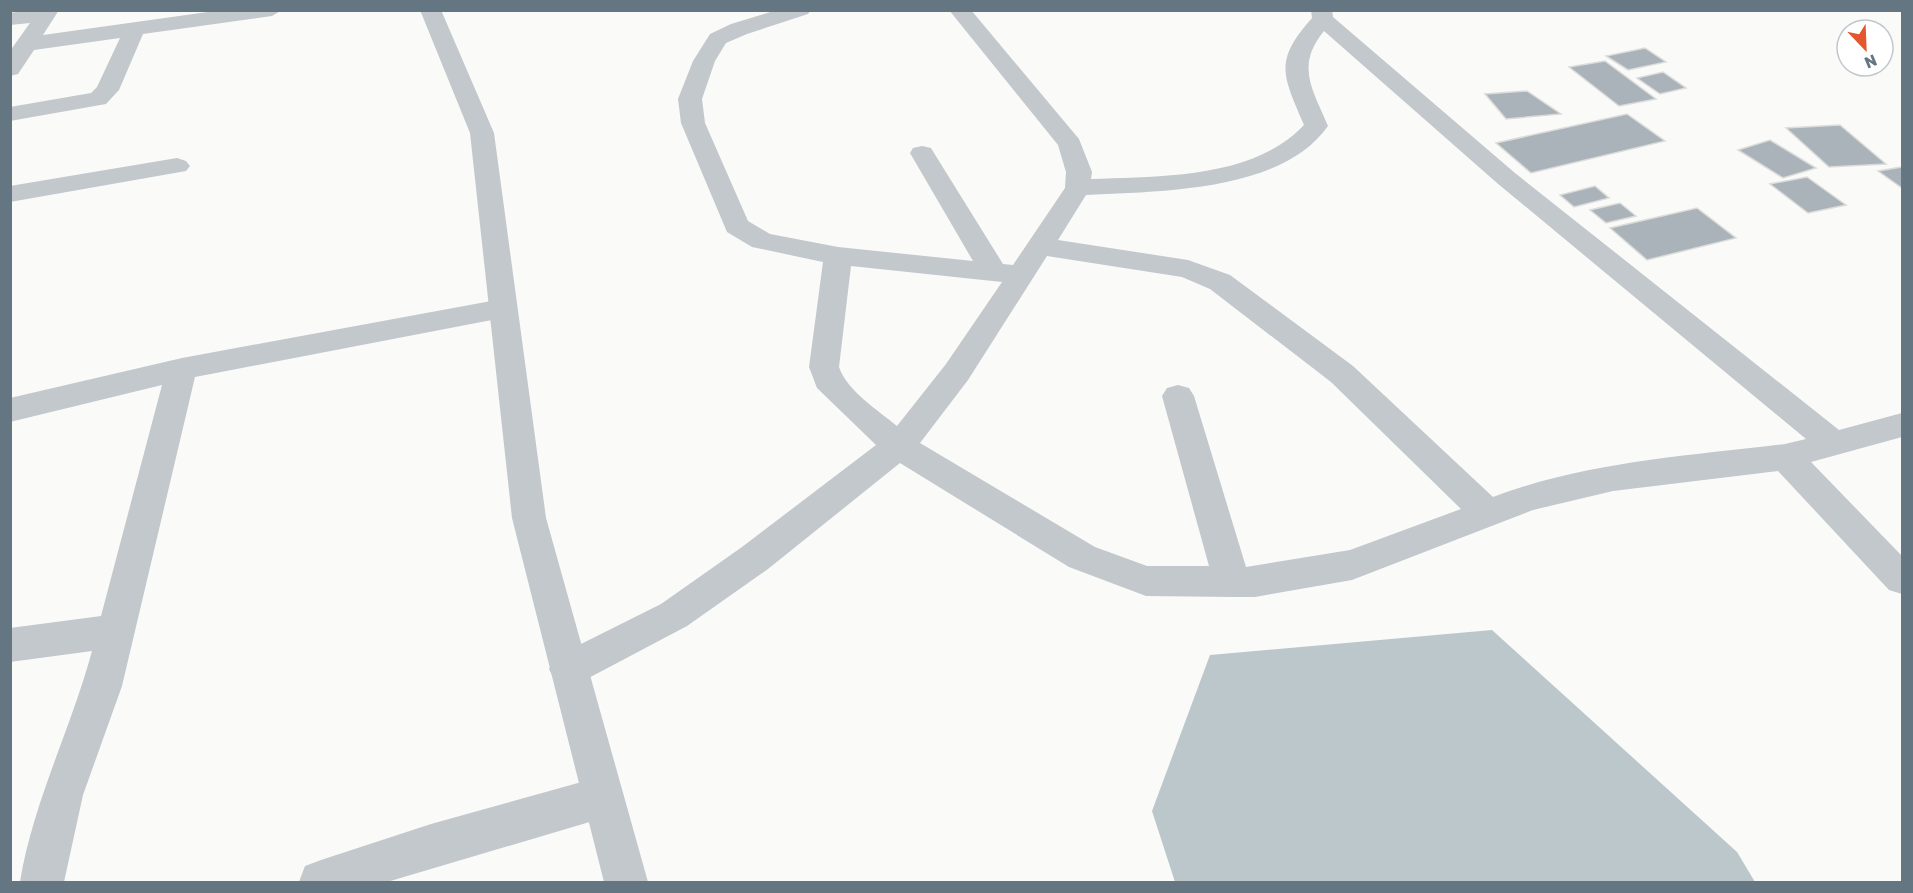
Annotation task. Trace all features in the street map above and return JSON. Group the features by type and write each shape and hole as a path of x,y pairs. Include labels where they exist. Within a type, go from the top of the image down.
{"street":[{"path":"27,44 134,31 272,10"},
{"path":"430,10 482,133 529,518 626,882"},
{"path":"801,10 735,20 718,39 704,61 690,99 693,123 737,226 762,241 838,256 1008,274"},
{"path":"569,669 674,615 755,558 898,446 928,412 1008,274 1040,246 1078,188 1079,172 1070,144 959,10"},
{"path":"10,19 48,13"},
{"path":"10,69 48,13"},
{"path":"1078,188 1198,179 1262,164 1309,138 1316,126 1296,72 1295,57 1302,42 1322,15 1506,178 1764,385 1835,445"},
{"path":"10,114 98,99 107,90 134,31"},
{"path":"922,153 1008,274"},
{"path":"10,194 177,166"},
{"path":"1040,246 1188,269 1220,282 1342,374 1487,513"},
{"path":"838,256 824,367 828,380 846,400 898,446 1082,557 1146,581 1255,582 1352,565 1528,498 1613,478 1785,458 1902,425"},
{"path":"10,410 182,369 502,309"},
{"path":"42,882 62,795 102,686 182,369"},
{"path":"1178,396 1232,582"},
{"path":"1785,458 1902,579"},
{"path":"10,645 116,631"},
{"path":"321,882 431,846 603,796"}],"shaded area":[{"path":"1492,630 1737,852 1755,882 1175,882 1152,811 1210,655"}],"building":[{"path":"1645,48 1666,62 1628,70 1606,56"},
{"path":"1605,61 1656,99 1619,106 1569,67"},
{"path":"1663,72 1686,88 1660,94 1637,78"},
{"path":"1527,91 1561,114 1506,119 1485,94"},
{"path":"1627,114 1665,141 1531,173 1496,143"},
{"path":"1840,125 1886,164 1829,167 1786,128"},
{"path":"1770,140 1816,168 1783,178 1738,150"},
{"path":"1902,167 1902,188 1878,171"},
{"path":"1807,177 1846,205 1808,213 1770,184"},
{"path":"1595,186 1609,198 1574,207 1560,195"},
{"path":"1620,203 1636,216 1606,223 1590,210"},
{"path":"1697,208 1736,238 1647,260 1610,228"}]}
